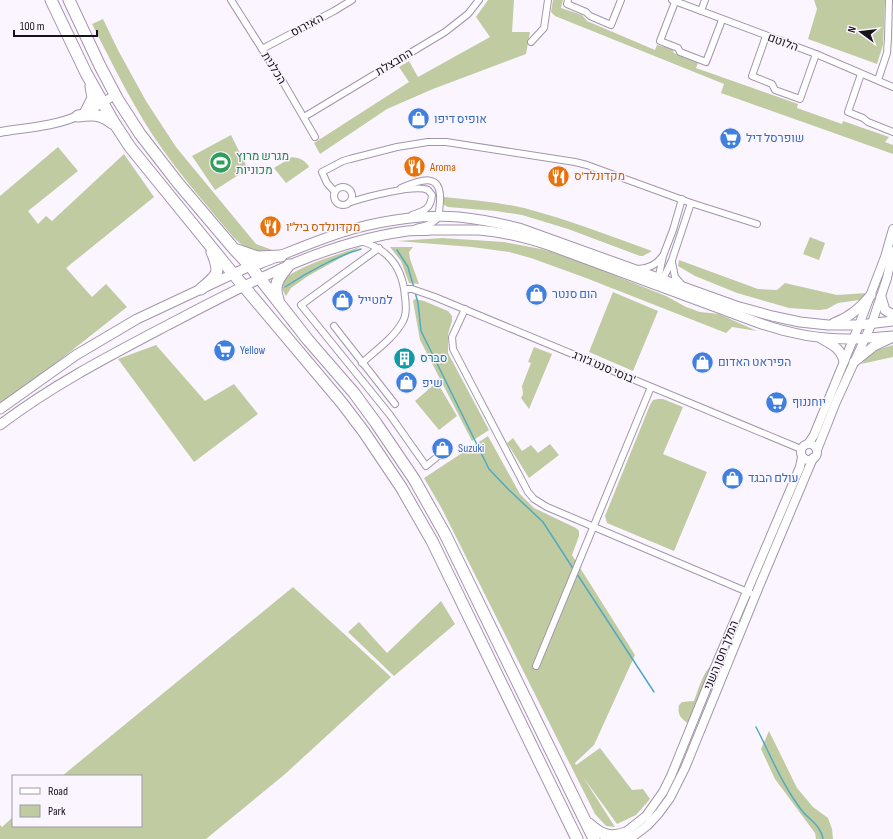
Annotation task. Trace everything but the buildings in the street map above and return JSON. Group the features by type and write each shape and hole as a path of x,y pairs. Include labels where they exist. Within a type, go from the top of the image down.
{"highway":[{"path":"51,0 89,78 117,127 144,164 364,432 401,487 432,541 575,835"},
{"path":"69,0 92,51 132,122 165,167 250,266 376,423 414,479 445,534 594,839"},
{"path":"82,114 93,98 89,78"},
{"path":"82,114 101,116 117,127"},
{"path":"201,289 216,275 217,271 217,265 209,242"},
{"path":"234,249 256,257 281,256"},
{"path":"281,306 276,295 276,284 281,274 289,265"},
{"path":"585,820 597,831 607,836 624,837"}],"main road":[{"path":"0,409 87,348 155,310 250,266 353,229 401,220 439,216 478,219 519,228 636,269 660,281 765,326 791,333 819,337 854,339 865,337 893,337"},
{"path":"0,425 43,396 116,352 243,286 324,251 360,240 408,231 465,230 491,231 514,235 660,281 685,287 736,306 800,322 828,325 859,325 893,321"},
{"path":"828,325 849,316 859,308 870,295"},
{"path":"881,297 885,310 893,315"},
{"path":"819,337 837,347 844,361"},
{"path":"854,362 874,346 893,337"}],"street":[{"name":"הכלנית","path":"231,0 315,137"},
{"name":"האירוס","path":"262,49 352,0"},
{"name":"החבצלת","path":"304,117 445,32 468,14 479,0"},
{"path":"530,42 544,28 548,0"},
{"path":"568,0 567,4 611,25 620,0"},
{"path":"700,11 705,0"},
{"path":"878,80 887,53 889,0"},
{"path":"673,1 660,41 678,48 680,52 706,62 722,20"},
{"name":"הלוטם","path":"673,1 816,54 893,87"},
{"path":"766,36 752,76 772,84 775,90 800,98 816,54"},
{"path":"861,74 848,112 893,132"},
{"path":"0,132 59,122 82,114 115,94"},
{"path":"335,192 327,183 322,172 342,161 420,142 446,142 575,162 600,169 691,203 756,224"},
{"path":"370,197 356,195 348,188 342,187 335,192 334,198 337,203 346,205 351,202 394,191 426,180 432,181 436,184 440,191 439,216 433,223 408,231"},
{"path":"394,191 425,188 432,195 428,208 401,220"},
{"path":"351,202 352,193"},
{"path":"660,281 663,256 673,230 682,199"},
{"path":"660,281 672,260 691,203"},
{"name":"המלך חסן השני","path":"624,837 646,816 663,792 678,761 718,660 800,467 804,450 814,435 854,339 885,257 893,229"},
{"path":"360,240 379,248 391,259 397,268 406,289 406,311 403,322 391,337 362,363"},
{"path":"379,248 301,305 390,415 426,466 437,457"},
{"path":"814,458 808,460 804,450 813,445 817,450 836,402 872,324 890,269 893,251"},
{"path":"636,269 652,266 663,256"},
{"path":"672,260 675,277 677,281 685,287"},
{"name":"בוסי סנט ג'ורג'","path":"406,289 423,292 804,450"},
{"path":"465,309 452,337 453,349 528,492 534,499 540,504 593,527 756,595"},
{"path":"334,326 395,404"},
{"path":"536,666 651,387"},
{"name":"המלך חסן השני","path":"624,837 648,825 670,798 681,776 756,595 816,456 817,450"}],"green space":[{"path":"488,0 514,0 512,32 530,32 526,54 433,89 387,109 320,154 314,143 409,82 399,67 409,61 418,77 490,37 476,17"},
{"path":"553,0 563,0 561,8 582,15 587,21 655,50 657,45 672,49 674,53 698,63 696,68 798,104 797,108 842,124 843,121 889,137 885,142 893,145 893,154 721,93 724,84 555,16 551,12"},
{"path":"814,0 885,0 883,45 877,64 808,39 817,9"},
{"path":"103,19 146,101 176,147 256,244 275,251 263,252 253,250 234,238 171,161 134,104 92,24"},
{"name":"מגרש מרוץ מכוניות","path":"231,135 248,169 215,190 192,156"},
{"path":"58,147 78,171 28,211 38,224 46,216 52,221 124,154 154,197 66,268 92,297 106,284 127,307 0,405 0,196"},
{"path":"292,157 302,160 309,167 286,183 274,168"},
{"path":"444,197 514,206 540,212 652,251 640,256 568,229 522,215 448,207 444,205"},
{"path":"810,237 825,243 819,260 803,254"},
{"path":"442,238 504,242 541,249 569,257 666,296 686,307 700,312 719,314 757,331 732,327 726,333 586,278 531,258 509,252 472,247 397,241"},
{"path":"362,246 308,276 291,288 286,296 282,286 283,279 292,273 321,260"},
{"path":"390,247 413,247 409,252 410,259 419,284 409,283 401,261"},
{"path":"679,260 758,289 777,290 785,283 837,295 867,293 866,299 838,303 827,309 819,310 789,308 737,293 695,276 678,266"},
{"path":"613,292 658,311 633,371 589,352"},
{"path":"415,299 448,311 452,316 448,334 448,353 489,430 472,441 420,340 413,301"},
{"path":"156,345 205,401 234,384 258,414 194,462 118,359"},
{"path":"893,345 893,357 861,364 874,351"},
{"path":"534,347 552,354 529,409 521,398 523,394 522,386 531,363 528,362"},
{"path":"437,382 457,416 439,430 415,401"},
{"path":"663,399 683,407 663,454 707,472 674,551 607,523 605,516 650,405 653,400"},
{"path":"488,436 520,494 534,508 576,528 579,531 579,536 572,555 635,655 594,745 575,763 576,765 600,748 632,790 643,789 650,799 636,815 617,824 583,777 615,827 606,826 595,814 442,509 424,478"},
{"path":"513,438 522,451 531,445 538,453 550,444 559,455 529,478 507,443"},
{"path":"293,587 391,677 284,775 206,839 0,839 0,825 2,827 12,818 12,827 142,827 142,775 63,775"},
{"path":"441,601 455,624 394,676 348,632 359,622 387,653"},
{"path":"714,664 690,724 684,721 680,716 679,705 682,702 694,701 704,675 710,666"},
{"path":"769,731 797,788 813,807 828,818 832,829 833,839 816,839 815,833 775,779 761,749"}],"waterway":[{"path":"285,287 322,265 361,249"},
{"path":"397,250 408,267 414,288"},
{"path":"415,292 418,303 421,331 489,469 543,522 574,570"},
{"path":"577,574 654,692"},
{"path":"756,727 789,792 803,812 818,827 823,839"}],"place":[{"name":"אופיס דיפו","path":"418,119"},
{"name":"שופרסל דיל","path":"731,138"},
{"name":"מגרש מרוץ מכוניות","path":"220,163"},
{"name":"Aroma","path":"415,167"},
{"name":"מקדונלד'ס","path":"559,176"},
{"name":"מקדונלדס ביל\"ו","path":"270,227"},
{"name":"הום סנטר","path":"537,294"},
{"name":"למטייל","path":"342,300"},
{"name":"Yellow","path":"224,350"},
{"name":"סברס","path":"404,358"},
{"name":"הפיראט האדום","path":"703,362"},
{"name":"שיפ","path":"407,383"},
{"name":"יוחננוף","path":"776,402"},
{"name":"Suzuki","path":"443,448"},
{"name":"עולם הבגד","path":"733,478"}]}
